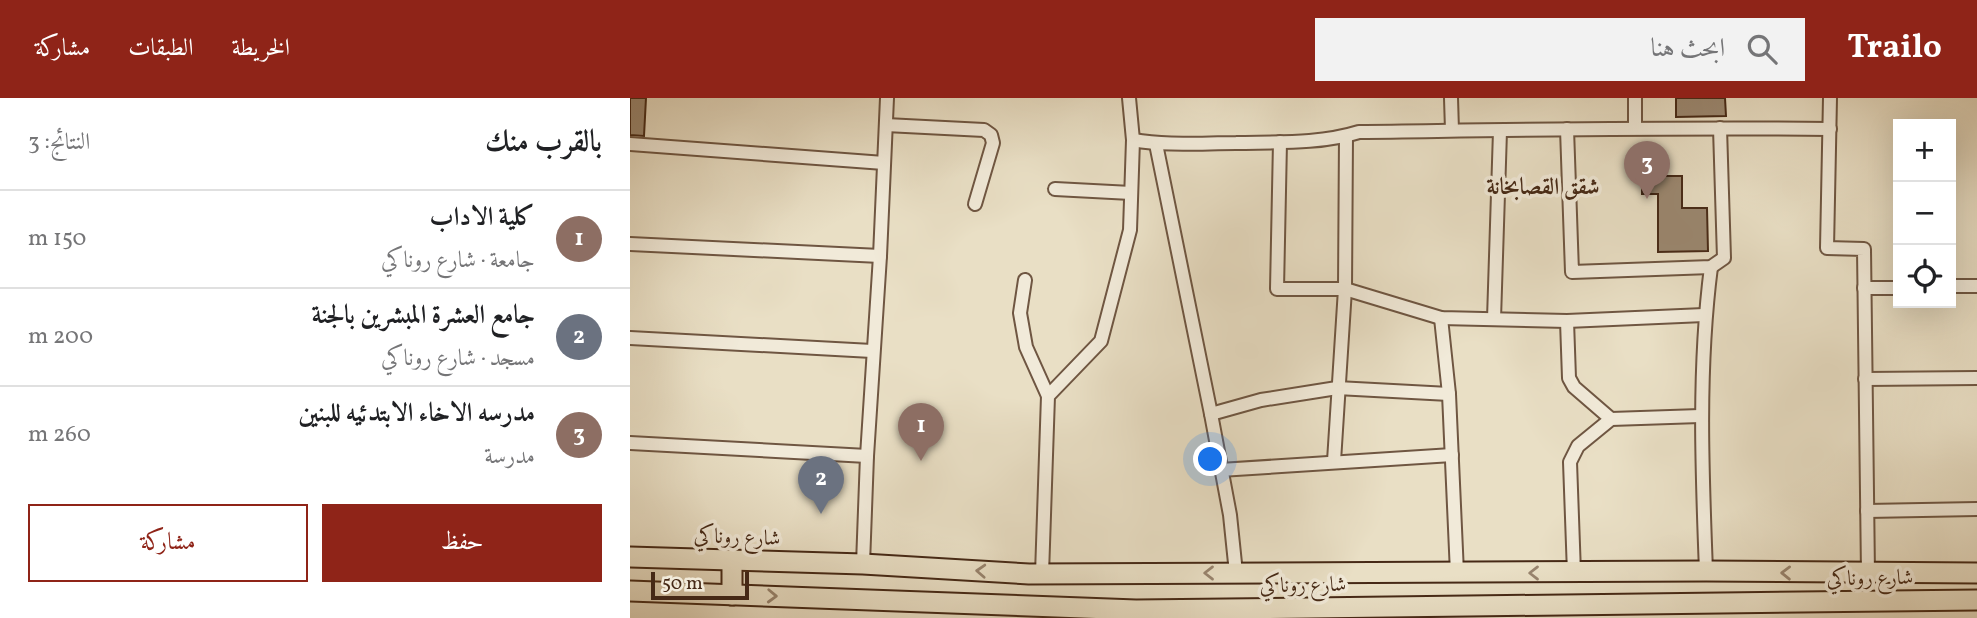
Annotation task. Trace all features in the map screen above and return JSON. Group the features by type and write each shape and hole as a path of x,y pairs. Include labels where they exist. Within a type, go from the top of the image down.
{"main road":[{"name":"شارع روناكي","path":"630,557 1042,574 1706,571 1977,573"},
{"path":"732,560 732,595"},
{"path":"1814,573 1814,602"},
{"name":"شارع روناكي","path":"630,591 1136,610 1614,611 1814,602 1977,600"}],"street":[{"path":"863,565 887,98"},
{"path":"1048,396 1101,341 1130,230 1133,140 1129,98"},
{"path":"1451,98 1452,130"},
{"path":"1635,127 1636,98"},
{"path":"1830,98 1827,248 1864,249 1868,574"},
{"path":"886,125 984,130 991,135 993,143 975,204"},
{"path":"1133,140 1156,144 1280,142 1346,136 1359,132 1635,127 1830,129"},
{"path":"1567,129 1572,272 1711,267 1724,258 1720,128"},
{"path":"1494,319 1500,131"},
{"path":"1335,461 1337,388 1345,289 1346,136"},
{"path":"1280,142 1277,289 1345,289 1441,318 1567,321 1704,315"},
{"path":"630,144 884,163"},
{"path":"1156,144 1230,515 1236,573"},
{"path":"1055,189 1131,193"},
{"path":"630,244 880,256"},
{"path":"1706,571 1700,416 1704,315 1711,267"},
{"path":"1025,280 1020,313 1026,347 1048,396 1042,574"},
{"path":"1956,286 1977,286"},
{"path":"1864,288 1893,288"},
{"path":"1441,318 1449,394 1457,573"},
{"path":"1567,321 1569,378 1574,387 1611,419"},
{"path":"630,338 872,351"},
{"path":"1866,379 1977,377"},
{"path":"1211,414 1261,400 1337,388 1449,394"},
{"path":"1574,573 1570,462 1578,446 1611,419 1700,416"},
{"path":"630,443 867,456"},
{"path":"1220,470 1452,455"},
{"path":"1867,511 1977,509"}],"building":[{"path":"630,98 646,98 644,136 630,135"},
{"path":"1676,98 1725,98 1726,116 1676,117"},
{"path":"1642,166 1656,166 1656,176 1682,176 1682,208 1707,208 1708,251 1658,252 1658,194 1642,194"}],"place":[{"name":"مدرسه الاخاء الابتدئيه للبنين","path":"1647,199"},
{"name":"كلية الاداب","path":"921,461"},
{"name":"جامع العشرة المبشرين بالجنة","path":"821,514"}],"district":[{"name":"شقق القصابخانة","path":"1543,188"}]}
